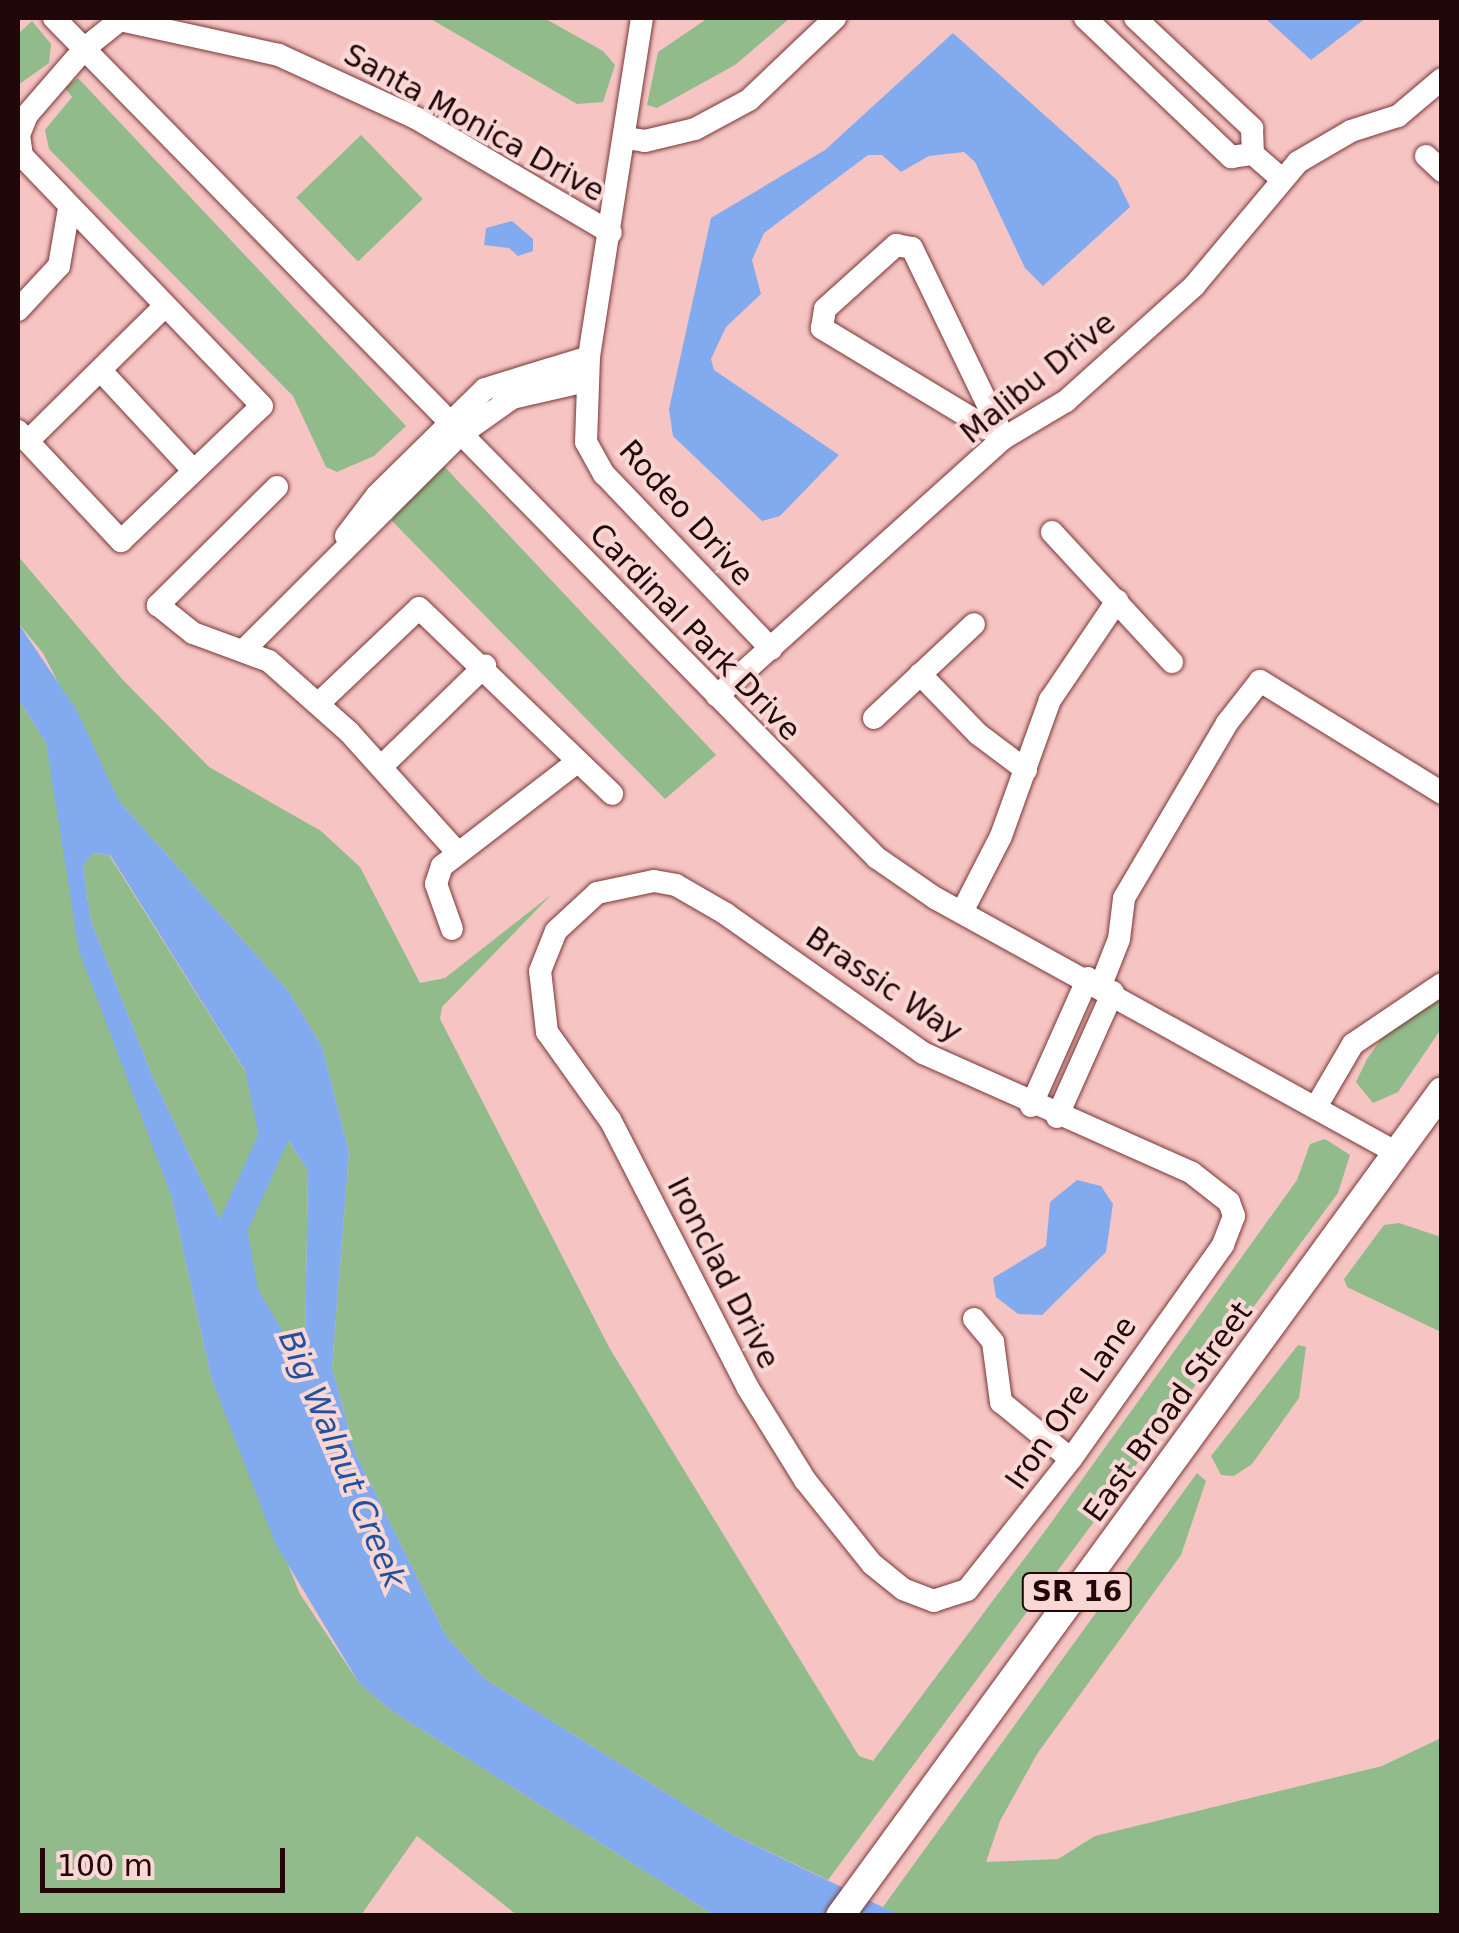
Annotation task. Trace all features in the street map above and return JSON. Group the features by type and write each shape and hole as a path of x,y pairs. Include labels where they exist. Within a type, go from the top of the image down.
{"main road":[{"name":"East Broad Street","path":"840,1916 1442,1091"}],"street":[{"name":"Cardinal Park Drive","path":"54,18 877,858 962,912 1101,985 1396,1153"},
{"name":"Rodeo Drive","path":"642,18 588,369 584,405 586,442 604,474 771,649"},
{"path":"626,138 644,141 695,128 749,100 835,18"},
{"path":"1085,18 1231,156 1253,154 1282,179"},
{"path":"1136,18 1252,128 1253,154"},
{"name":"Santa Monica Drive","path":"193,470 262,406 22,156 20,136 28,115 85,48 120,20 136,19 279,54 416,118 611,232"},
{"name":"Malibu Drive","path":"718,696 1004,438 1066,401 1194,286 1282,179 1334,139 1398,116 1442,79"},
{"path":"19,305 59,266 69,208"},
{"path":"896,245 912,248 1004,438 822,328 825,309 896,245"},
{"path":"102,372 193,470 121,542 23,436 102,372 164,307"},
{"path":"246,648 334,564 348,532 376,495 454,428 485,389 588,369"},
{"path":"278,486 158,605 193,633 246,648 318,704 382,766 456,852"},
{"path":"1052,532 1172,662"},
{"path":"962,912 1026,770 1050,700 1117,602"},
{"path":"318,704 419,608 485,666 612,794"},
{"path":"874,718 974,624"},
{"path":"382,766 485,666"},
{"path":"920,674 978,734 1026,770"},
{"path":"1057,1117 1119,940 1124,898 1227,723 1260,681 1442,793"},
{"path":"452,929 436,884 456,852 578,762"},
{"name":"Brassic Way","path":"556,930 572,911 618,884 676,885 923,1053 1031,1106 1192,1173 1229,1202 1234,1216"},
{"name":"Ironclad Drive","path":"556,930 540,972 547,1032 610,1120 780,1445 872,1564 903,1589 934,1601"},
{"path":"1316,1107 1352,1044 1442,984"},
{"path":"1031,1106 1101,985"},
{"name":"Iron Ore Lane","path":"934,1601 967,1590 993,1564 1223,1245 1234,1216"},
{"path":"974,1319 993,1342 1001,1402 1071,1460"}],"green space":[{"path":"429,18 544,18 603,51 615,65 603,102 577,104"},
{"path":"708,18 790,18 735,65 657,108 647,105 658,52"},
{"path":"32,21 51,44 49,63 18,85 18,34"},
{"path":"78,78 406,426 374,456 337,472 326,467 293,396 49,149 45,130 72,97 65,88"},
{"path":"361,135 423,199 358,262 296,198"},
{"path":"441,463 716,755 665,799 392,521 395,509"},
{"path":"18,556 122,679 209,767 321,831 360,867 420,983 445,978 552,894 442,1007 440,1019 610,1349 859,1756 873,1761 1048,1527 1297,1180 1310,1144 1325,1139 1350,1155 1338,1193 828,1880 730,1833 485,1679 446,1636 354,1450 332,1367 349,1152 322,1047 290,993 119,801 43,653 18,623"},
{"path":"18,698 46,743 62,827 171,1195 211,1377 300,1594 359,1683 389,1709 714,1915 517,1915 417,1836 361,1915 18,1915"},
{"path":"92,853 109,855 308,1171 305,1346 298,1359 229,1239 151,1073 91,921 83,866"},
{"path":"1441,994 1441,1029 1398,1092 1373,1103 1356,1082 1367,1059 1384,1035"},
{"path":"1399,1223 1441,1237 1441,1332 1347,1287 1344,1279 1384,1225"},
{"path":"1298,1345 1306,1347 1299,1398 1252,1464 1234,1476 1221,1475 1211,1456"},
{"path":"1197,1473 1206,1481 1181,1555 1037,1754 1000,1821 986,1862 1058,1859 1095,1836 1382,1766 1441,1738 1441,1915 899,1916 883,1907"}],"water":[{"path":"1265,18 1366,18 1311,60"},
{"path":"953,33 1117,180 1130,207 1043,286 1025,268 975,162 964,152 929,156 901,172 882,155 868,155 764,233 752,260 761,294 726,327 711,359 714,370 839,455 780,516 762,521 673,436 669,409 711,218 825,150"},
{"path":"512,221 533,239 533,251 518,256 509,248 484,245 486,228"},
{"path":"18,623 76,709 119,801 290,993 322,1047 349,1152 332,1367 354,1450 446,1636 485,1679 730,1833 899,1915 714,1915 389,1709 359,1683 275,1543 211,1377 171,1195 79,951 46,743 18,698","holes":["93,853 110,855 308,1171 305,1346 298,1358 229,1239 151,1073 91,921 83,866"]},
{"path":"1077,1180 1101,1186 1113,1204 1106,1252 1042,1315 1018,1314 996,1297 993,1278 1046,1246 1050,1202"}],"waterway":[{"name":"Big Walnut Creek","path":"243,1290 232,1229 274,1136 259,1062"}]}
